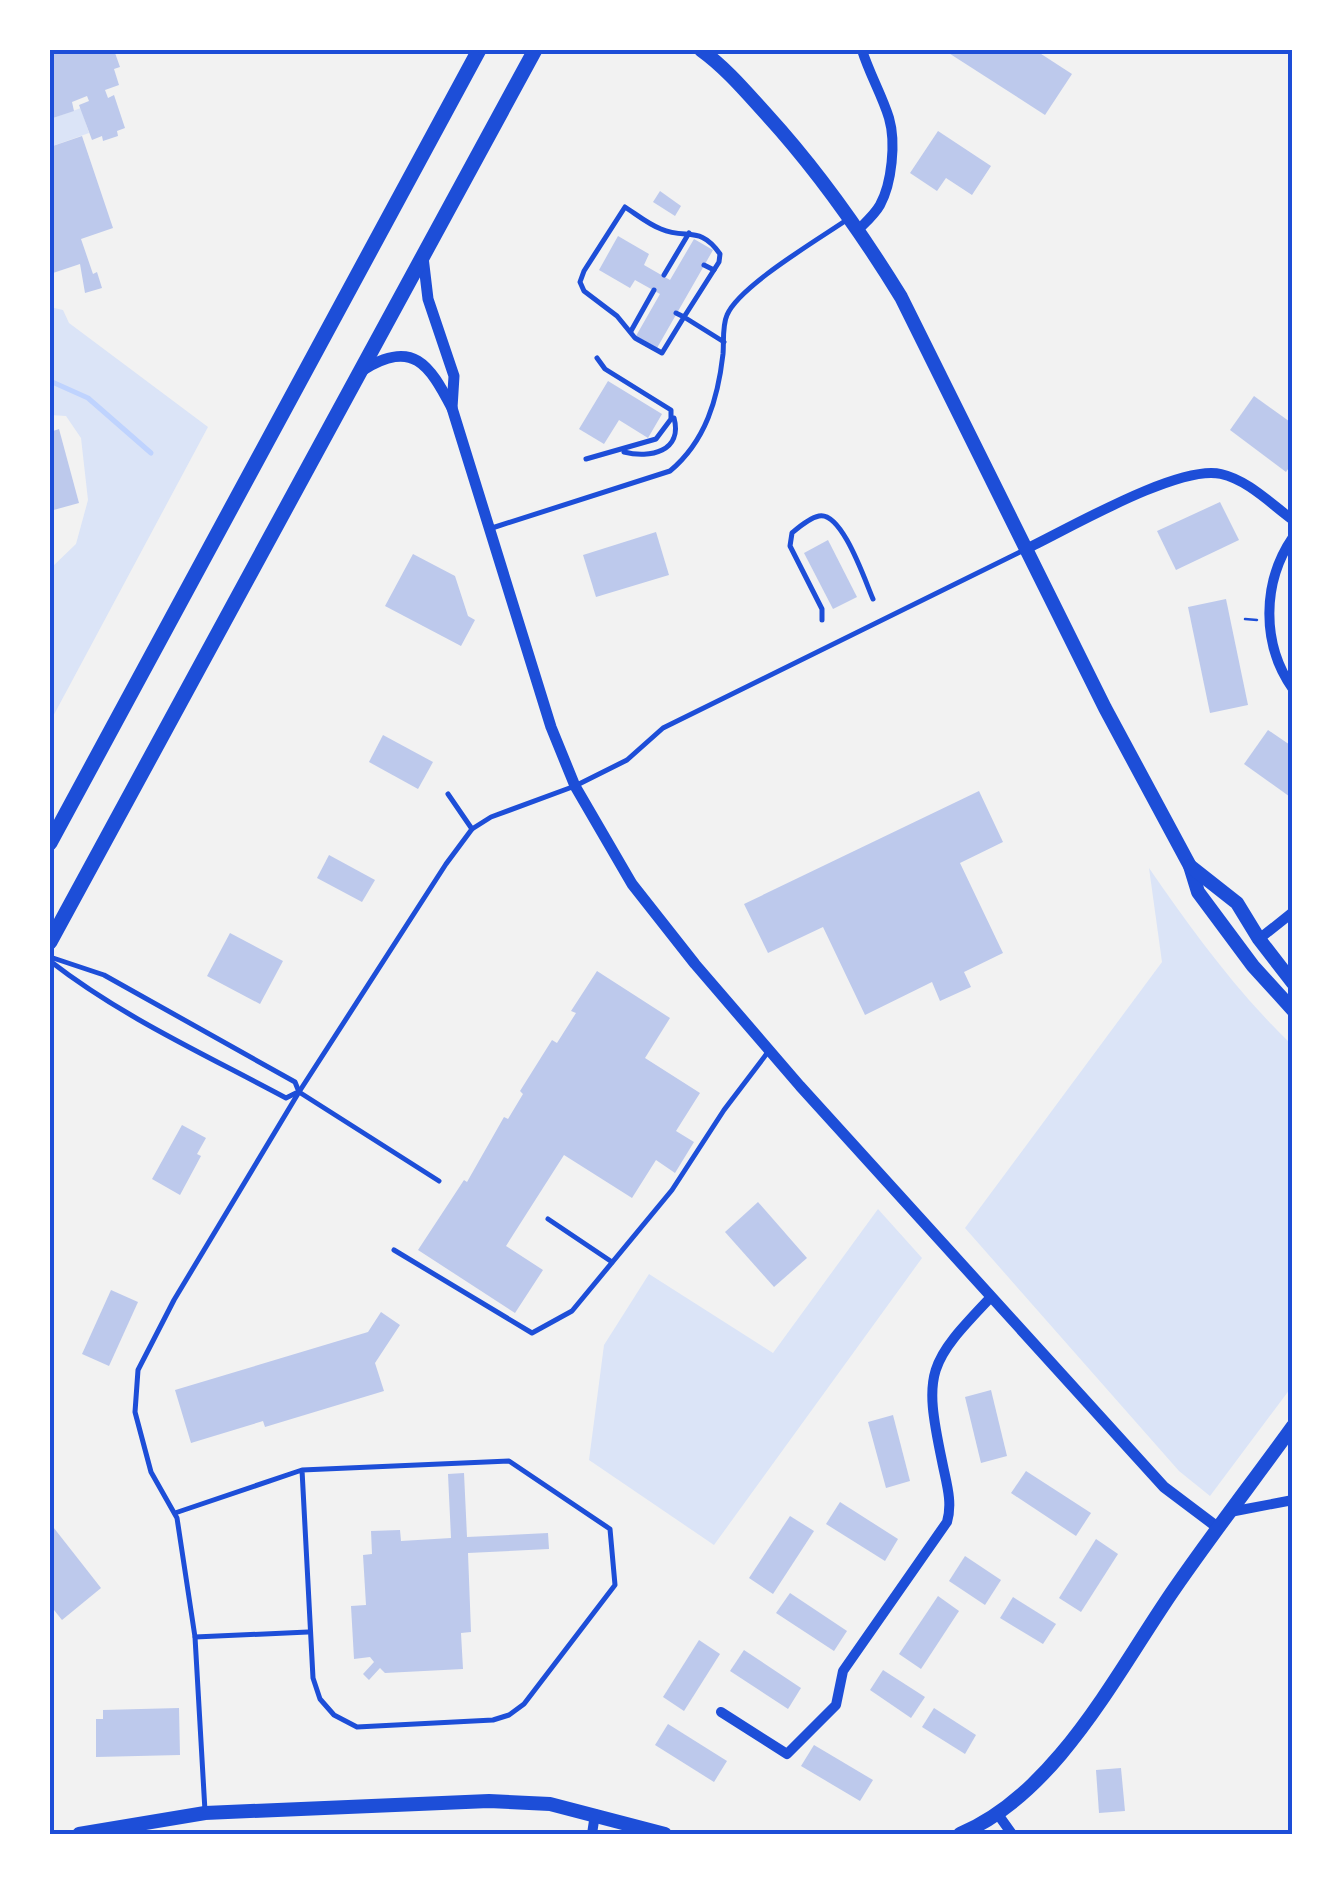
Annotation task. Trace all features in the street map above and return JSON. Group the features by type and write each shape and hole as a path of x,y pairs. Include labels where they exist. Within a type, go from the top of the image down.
{"main road":[{"path":"50,843 479,50"},
{"path":"50,942 535,50"},
{"path":"701,50 738,83 794,144 854,223 901,297 1132,761 1190,866 1198,892 1293,1010"},
{"path":"1190,866 1237,903 1259,940 1293,983"},
{"path":"960,1834 997,1813 1032,1784 1076,1737 1216,1528 1293,1426"},
{"path":"79,1834 205,1813 489,1800 550,1804 665,1834"}],"street":[{"path":"854,223 878,209 883,199 891,142 890,120 862,50"},
{"path":"422,256 428,298 454,376 452,408"},
{"path":"359,373 388,356 416,360 428,367 452,408 551,727 574,786 632,884 769,1050 991,1297 1164,1487 1216,1528"},
{"path":"1026,549 1160,485 1204,472 1236,480 1293,520"},
{"path":"1293,537 1274,576 1270,637 1275,657 1293,689"},
{"path":"1259,940 1293,912"},
{"path":"721,1712 787,1754 836,1705 843,1671 948,1522 950,1496 933,1420 932,1377 954,1338 991,1297"},
{"path":"1228,1512 1293,1500"},
{"path":"997,1813 1012,1834"},
{"path":"592,1834 596,1814"}],"lane":[{"path":"624,206 666,231 698,233 712,242 720,254 714,270 680,316 662,353 630,332 617,316 584,291 580,282 624,206"},
{"path":"489,529 670,471 684,460 709,419 720,379 726,316 746,290 854,223"},
{"path":"664,275 682,252 689,232"},
{"path":"704,265 714,270"},
{"path":"696,280 704,285"},
{"path":"630,332 653,300 654,290"},
{"path":"680,316 724,342"},
{"path":"597,358 605,370 661,402 676,423 666,449 656,455 638,456 621,451"},
{"path":"586,459 656,439 671,419 670,412"},
{"path":"822,620 822,609 790,546 792,534 820,516 828,516 841,527 873,599"},
{"path":"205,1813 194,1638 174,1513 151,1472 135,1412 138,1370 174,1300 299,1092 472,828 627,760 663,728 1026,549"},
{"path":"448,794 472,828"},
{"path":"50,959 91,992 286,1098 299,1092"},
{"path":"50,959 104,975 295,1082 299,1092 439,1181"},
{"path":"394,1250 532,1333 572,1311 672,1190 769,1050"},
{"path":"548,1219 612,1262"},
{"path":"174,1513 302,1470 509,1460 610,1529 615,1585 524,1704 509,1716 357,1727 334,1715 320,1699 313,1678 302,1470"},
{"path":"194,1638 308,1632"}],"shaded area":[{"path":"81,108 89,133 50,147 50,119"},
{"path":"50,307 63,310 69,323 208,427 50,722 50,569 76,544 88,500 81,438 66,416 50,415"},
{"path":"1149,868 1216,961 1293,1046 1293,1385 1210,1496 1179,1471 965,1228 1162,962"},
{"path":"878,1209 922,1258 714,1545 589,1460 604,1345 649,1274 773,1353"}],"building":[{"path":"50,50 114,50 120,67 114,69 119,85 105,90 108,98 114,95 125,128 117,131 118,136 92,140 79,105 89,101 87,96 72,102 74,111 50,119"},
{"path":"944,50 1035,50 1072,74 1045,115"},
{"path":"938,131 991,166 972,195 946,178 937,191 910,173"},
{"path":"82,136 113,228 81,239 102,288 85,293 80,264 50,274 50,147"},
{"path":"660,191 681,206 675,216 653,202"},
{"path":"618,236 649,254 644,265 670,280 694,239 713,250 657,348 636,336 660,294 635,280 630,288 599,270"},
{"path":"608,381 662,414 648,438 619,420 604,444 579,429"},
{"path":"1254,396 1293,424 1293,462 1286,472 1230,430"},
{"path":"59,429 79,503 50,511 50,432"},
{"path":"1220,502 1239,540 1176,570 1157,531"},
{"path":"656,532 669,575 596,597 583,555"},
{"path":"828,540 857,597 833,609 804,553"},
{"path":"413,554 455,576 468,616 475,620 461,646 385,606"},
{"path":"1226,599 1248,705 1210,713 1188,607"},
{"path":"1268,730 1293,747 1293,799 1244,764"},
{"path":"383,735 433,762 418,789 369,762"},
{"path":"979,791 1003,842 960,863 1003,953 964,972 971,987 940,1001 932,982 865,1015 823,927 768,953 744,904"},
{"path":"329,855 375,880 362,902 317,878"},
{"path":"230,933 283,961 260,1004 207,976"},
{"path":"597,971 670,1018 645,1058 700,1093 676,1131 694,1142 675,1173 656,1160 632,1198 564,1155 506,1246 543,1270 515,1313 418,1250 464,1180 467,1182 504,1117 508,1119 523,1094 520,1091 552,1040 557,1043 576,1013 571,1011"},
{"path":"182,1125 206,1138 180,1195 152,1179"},
{"path":"758,1202 807,1258 774,1287 725,1232"},
{"path":"111,1290 138,1302 109,1366 82,1354"},
{"path":"381,1312 400,1325 375,1363 384,1391 265,1427 263,1421 191,1443 175,1390 368,1332"},
{"path":"991,1390 1007,1456 981,1463 965,1397"},
{"path":"893,1415 910,1481 886,1488 868,1422"},
{"path":"1026,1471 1091,1513 1076,1536 1011,1493"},
{"path":"464,1473 467,1537 548,1533 549,1549 468,1553 471,1632 461,1633 463,1669 385,1673 380,1668 369,1680 363,1674 374,1662 370,1657 354,1659 351,1606 366,1605 363,1555 372,1554 371,1531 400,1530 401,1541 451,1538 448,1474"},
{"path":"840,1502 898,1539 885,1561 826,1524"},
{"path":"790,1516 814,1531 773,1594 749,1578"},
{"path":"50,1523 101,1588 62,1620 50,1605"},
{"path":"1096,1539 1118,1554 1081,1612 1059,1598"},
{"path":"965,1556 1001,1580 985,1605 949,1581"},
{"path":"790,1593 847,1631 834,1651 776,1613"},
{"path":"938,1596 959,1611 921,1669 899,1654"},
{"path":"1013,1597 1056,1624 1043,1644 1000,1618"},
{"path":"699,1640 720,1654 684,1711 663,1697"},
{"path":"744,1650 801,1688 788,1709 730,1671"},
{"path":"883,1670 925,1697 911,1718 870,1690"},
{"path":"179,1708 180,1755 96,1757 96,1719 103,1719 103,1710"},
{"path":"934,1708 976,1735 965,1754 922,1727"},
{"path":"668,1724 727,1761 714,1782 655,1745"},
{"path":"814,1745 873,1780 860,1801 801,1766"},
{"path":"1121,1768 1125,1811 1099,1813 1096,1770"}],"waterway":[{"path":"50,381 88,398 151,453"}]}
